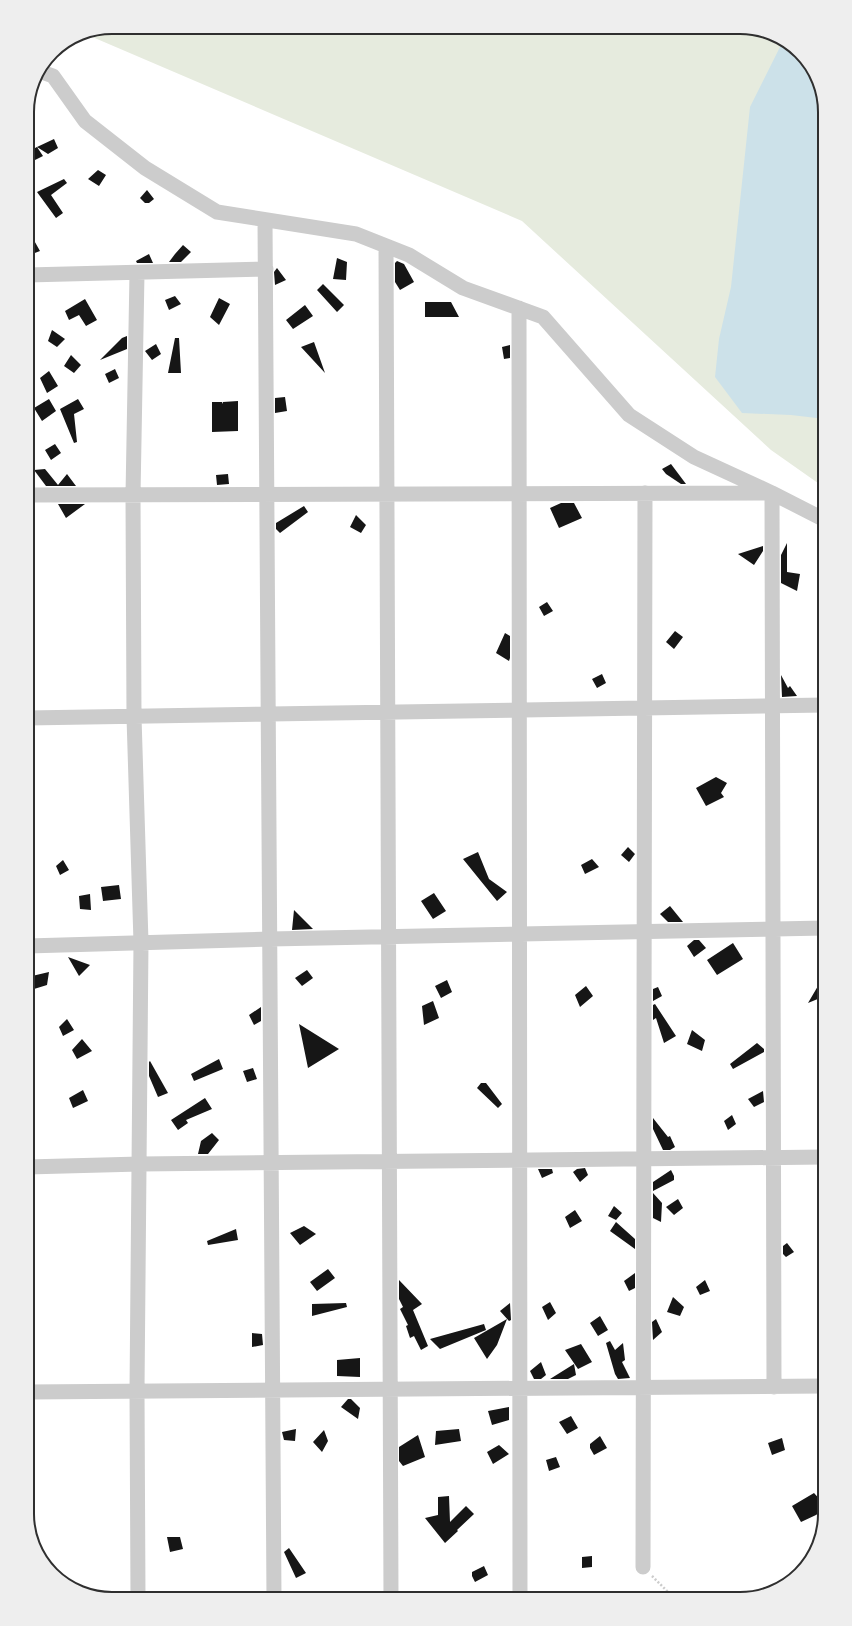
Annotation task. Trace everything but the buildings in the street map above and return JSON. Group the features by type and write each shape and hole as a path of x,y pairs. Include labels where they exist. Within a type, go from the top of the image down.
{"street":[{"path":"45,73 53,76 85,121 145,168 217,212 356,234 409,255 463,288 544,317 628,415 694,457 772,493 818,516"},
{"path":"265,220 274,1592"},
{"path":"386,246 391,1592"},
{"path":"34,275 266,269"},
{"path":"137,273 133,494 134,717 141,942 137,1391 138,1592"},
{"path":"519,308 520,1592"},
{"path":"643,1567 646,493"},
{"path":"34,495 772,493"},
{"path":"772,493 774,1387"},
{"path":"34,718 818,705"},
{"path":"34,946 389,936 818,928"},
{"path":"34,1167 140,1164 818,1157"},
{"path":"34,1392 818,1386"}],"path":[{"path":"643,1567 668,1592"}],"shaded area":[{"path":"112,34 745,34 765,38 779,45 787,50 802,65 814,87 818,107 818,483 771,450 522,221 92,37"}],"water":[{"path":"781,46 795,57 807,73 814,87 818,107 818,418 791,415 742,413 715,377 719,339 731,287 750,107"}]}
